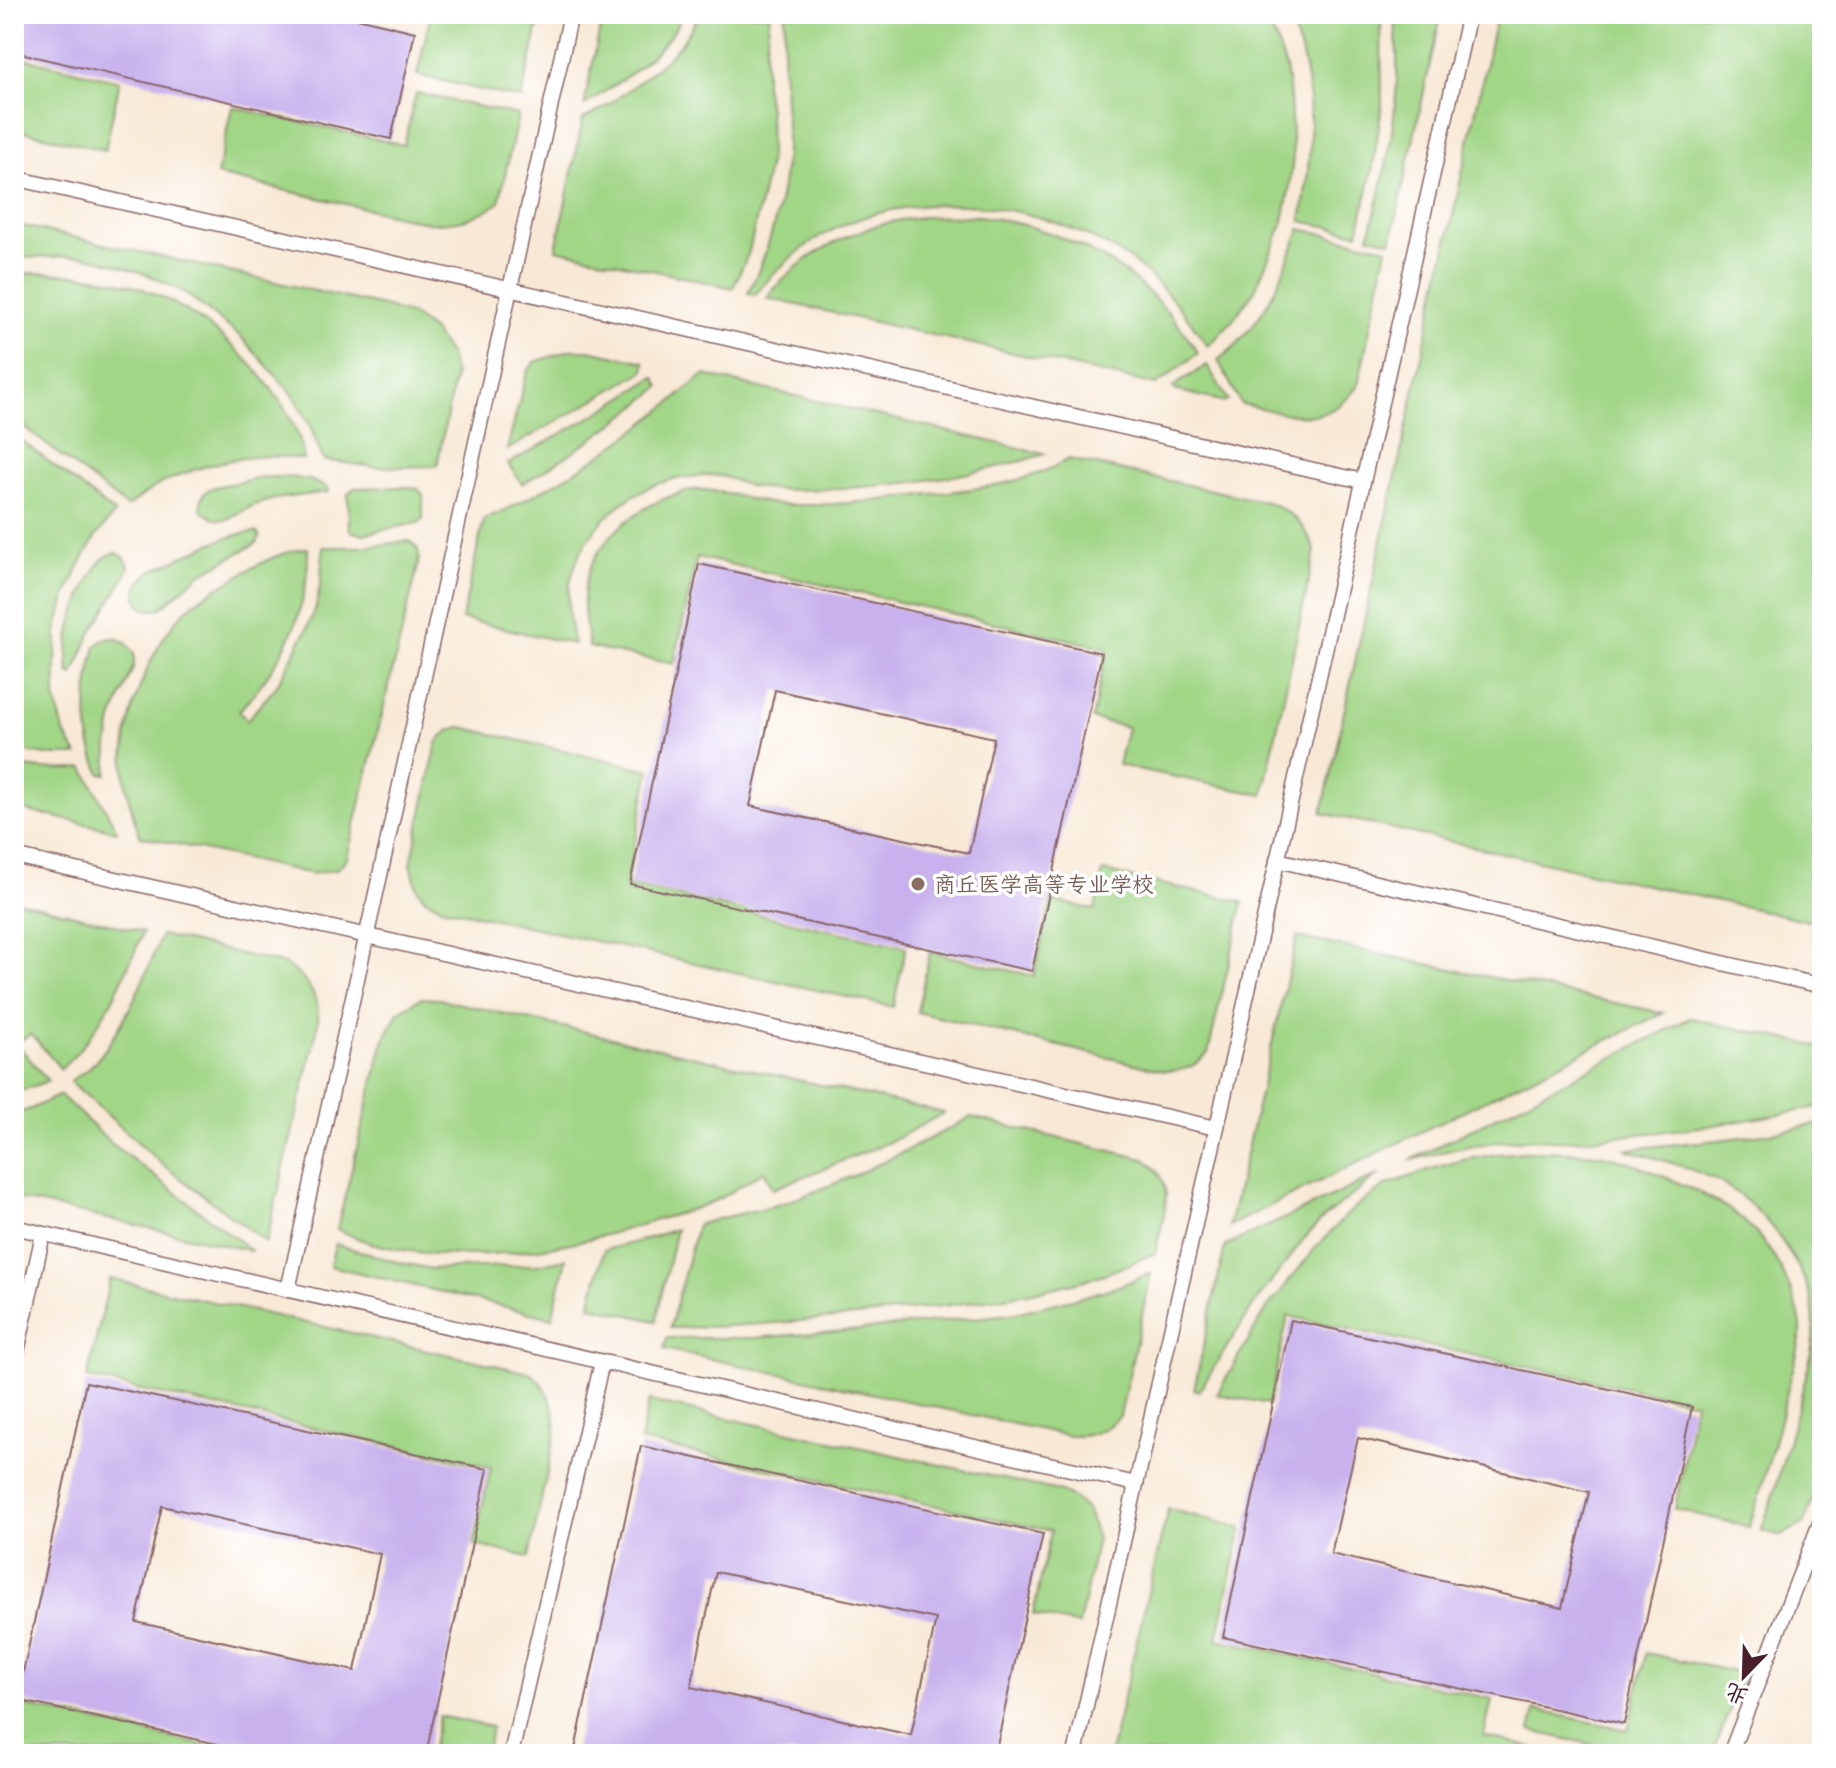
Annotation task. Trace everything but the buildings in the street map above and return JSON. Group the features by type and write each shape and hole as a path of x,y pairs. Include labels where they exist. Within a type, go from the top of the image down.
{"lane":[{"path":"288,1290 571,14"},
{"path":"1075,1754 1469,14"},
{"path":"14,178 1363,481"},
{"path":"14,856 1216,1128"},
{"path":"1277,860 1822,986"},
{"path":"14,1227 1136,1484"},
{"path":"14,1365 43,1234"},
{"path":"511,1754 602,1362"},
{"path":"1730,1754 1822,1518"}],"green space":[{"path":"431,14 541,14 521,99 417,75"},
{"path":"603,14 683,14 675,29 653,55 584,105"},
{"path":"699,14 770,14 765,84 770,159 749,252 733,288 556,249 583,119 617,99 664,61 687,35"},
{"path":"785,14 1263,14 1286,68 1293,157 1282,226 1255,290 1233,320 1208,346 1181,309 1150,276 1126,257 1092,238 1054,222 1015,211 933,205 893,210 854,221 818,238 784,264 755,295 748,293 769,242 784,168"},
{"path":"1284,14 1381,14 1382,105 1358,233 1301,221 1309,156 1310,112 1299,44"},
{"path":"1394,14 1441,14 1391,241 1369,236 1393,126 1397,70"},
{"path":"1497,14 1822,14 1822,924 1322,813"},
{"path":"14,56 120,81 105,150 14,129"},
{"path":"416,93 518,115 499,203 466,219 430,223 217,175 232,107 404,145"},
{"path":"980,216 1046,232 1105,259 1156,299 1198,353 1156,385 767,298 798,266 837,241 858,232 924,217"},
{"path":"14,224 412,315 433,331 450,356 455,375 437,466 375,467 323,460 309,423 291,392 240,336 184,292 151,276 83,256 14,258"},
{"path":"1300,229 1387,248 1358,385 1346,400 1333,409 1306,416 1241,404 1218,360 1234,347 1259,317 1278,284"},
{"path":"14,275 86,276 127,284 164,298 188,312 233,347 271,389 298,435 304,459 260,456 217,463 158,485 127,507 14,419"},
{"path":"570,350 589,350 645,362 644,371 507,450 527,372 535,362"},
{"path":"1207,365 1228,400 1225,402 1173,387"},
{"path":"704,375 1045,454 965,474 856,488 769,489 713,475 669,480 630,498 613,511 586,544 576,563 569,591 574,644 462,619 484,519 561,480 604,453"},
{"path":"655,377 660,387 644,400 522,484 508,464 603,410"},
{"path":"14,435 115,513 96,536 79,566 57,628 55,698 64,732 77,755 46,755 14,750"},
{"path":"1069,459 1270,503 1298,521 1307,534 1315,550 1263,795 1118,765 1127,727 1092,719 1107,648 697,557 674,664 589,647 584,594 596,556 618,529 660,501 692,490 704,490 788,505 872,501 998,485 1034,475"},
{"path":"256,478 310,480 328,488 329,492 275,499 254,505 225,520 215,519 202,511 202,496 210,489"},
{"path":"354,488 418,489 423,495 421,522 363,534 349,528 348,494"},
{"path":"256,532 260,536 257,543 200,574 161,608 144,609 138,601 137,587 152,571 221,540"},
{"path":"409,541 418,551 417,569 347,858 337,869 312,874 140,836 125,776 127,733 140,686 161,642 174,623 207,594 264,562 308,548 304,595 298,616 280,656 239,711 247,720 276,687 306,631 316,607 323,547 362,547"},
{"path":"117,553 124,557 129,566 126,575 90,635 73,675 69,673 68,650 76,612 100,562"},
{"path":"116,638 126,643 134,653 134,665 112,720 107,774 101,774 88,728 89,677 96,646 105,639"},
{"path":"461,727 650,770 626,885 906,947 893,1007 441,907 424,898 417,888 411,864 437,743 448,732"},
{"path":"14,765 49,770 84,768 117,831 14,808"},
{"path":"1103,871 1243,902 1208,1053 1198,1062 1188,1068 1164,1071 917,1012 930,952 1034,976 1051,900 1095,910"},
{"path":"14,900 143,932 99,1023 61,1069 31,1034 16,1043 48,1081 14,1093"},
{"path":"161,935 284,964 302,978 315,998 318,1016 316,1034 266,1242 163,1165 70,1081 91,1066 112,1039 141,986"},
{"path":"1297,937 1663,1013 1229,1226"},
{"path":"421,998 439,999 944,1113 892,1141 773,1189 764,1171 705,1205 580,1241 475,1255 405,1250 371,1243 337,1229 384,1039 399,1011"},
{"path":"1690,1018 1822,1047 1822,1106 1729,1123 1635,1135 1499,1142 1454,1149 1409,1161"},
{"path":"60,1095 111,1143 252,1251 14,1198 14,1114"},
{"path":"971,1117 1144,1159 1162,1178 1165,1190 1166,1202 1155,1253 1077,1282 990,1299 830,1319 670,1328 697,1225 775,1205 834,1184"},
{"path":"1822,1123 1822,1474 1804,1523 1781,1536 1761,1530 1778,1481 1813,1341 1813,1311 1803,1276 1769,1225 1728,1187 1692,1170 1625,1149 1749,1136"},
{"path":"1540,1151 1614,1158 1705,1195 1737,1215 1751,1228 1764,1242 1789,1285 1801,1332 1749,1527 1675,1509 1695,1402 1288,1316 1269,1404 1217,1394 1266,1310 1318,1245 1352,1210 1385,1186 1428,1170 1498,1154"},
{"path":"1380,1174 1325,1216 1303,1240 1255,1303 1199,1391 1194,1390 1225,1246"},
{"path":"676,1229 656,1321 590,1306 604,1250"},
{"path":"335,1244 431,1269 536,1265 566,1259 552,1318 330,1266"},
{"path":"1151,1273 1120,1416 1109,1426 1085,1435 1070,1436 664,1349 667,1338 752,1338 1011,1314 1085,1296"},
{"path":"110,1279 530,1373 550,1398 556,1430 529,1557 474,1545 491,1467 87,1378"},
{"path":"649,1401 1059,1491 1074,1498 1088,1511 1097,1539 1079,1625 1033,1615 1051,1531 640,1441"},
{"path":"1168,1509 1242,1528 1217,1639 1492,1699 1484,1736 1560,1754 1110,1754"},
{"path":"1646,1653 1744,1674 1712,1754 1636,1754 1530,1731 1535,1710 1628,1730"},
{"path":"14,1703 243,1754 14,1754"},
{"path":"439,1716 492,1727 486,1754 431,1754"}],"place":[{"name":"商丘医学高等专业学校","path":"918,884"}]}
